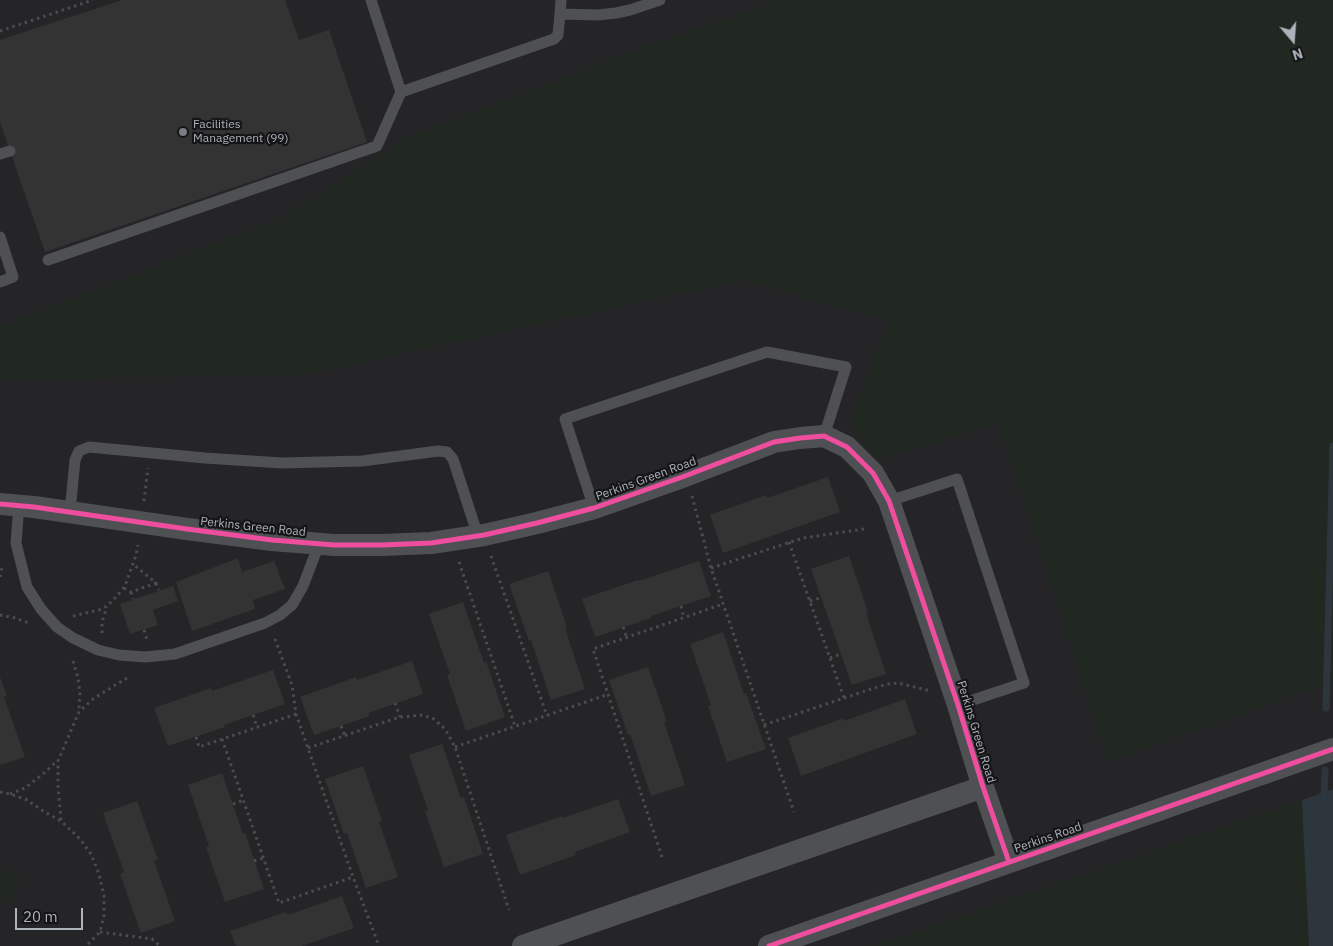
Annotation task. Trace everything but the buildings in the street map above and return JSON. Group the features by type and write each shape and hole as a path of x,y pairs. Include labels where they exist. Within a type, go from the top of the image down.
{"street":[{"name":"Perkins Green Road","path":"9,505 272,540 334,545 431,542 481,536 594,508 686,476 774,442 824,436 847,447 873,473 889,501 1009,862"},
{"name":"Perkins Road","path":"769,946 1333,749"},
{"path":"523,946 983,787"}],"lane":[{"path":"48,260 377,146 401,92 371,0"},
{"path":"401,92 554,39 558,35 561,0"},
{"path":"560,14 598,15 630,5 660,0"},
{"path":"0,237 13,277 0,282"},
{"path":"594,508 565,419 767,352 846,367 824,436"},
{"path":"70,512 75,460 79,451 89,447 282,463 362,461 447,452 452,459 481,536"},
{"path":"889,501 957,479 1024,683 957,702"},
{"path":"9,505 27,587 41,609 57,627 73,638 98,650 119,655 145,657 174,654 265,623 280,615 292,605 303,586 319,544"}],"path":[{"path":"0,31 93,0"},
{"path":"686,476 711,568 794,812"},
{"path":"143,509 146,484"},
{"path":"711,568 803,538 864,529"},
{"path":"67,617 86,614 107,606 124,588 136,555 139,536"},
{"path":"481,536 547,716"},
{"path":"452,540 515,726"},
{"path":"790,542 844,698"},
{"path":"133,564 156,583 158,590"},
{"path":"0,577 2,568"},
{"path":"131,592 156,583"},
{"path":"124,588 131,592 133,599"},
{"path":"810,601 820,598"},
{"path":"662,857 593,649 723,604"},
{"path":"104,638 102,622 107,606"},
{"path":"681,606 684,618"},
{"path":"0,615 29,623"},
{"path":"623,627 627,638"},
{"path":"144,630 149,645"},
{"path":"276,639 292,685 296,714 379,946"},
{"path":"830,658 841,654"},
{"path":"62,821 58,786 58,761 79,712 80,694 74,661"},
{"path":"79,712 93,699 130,676"},
{"path":"764,725 876,687 898,683 913,686 957,702"},
{"path":"455,747 609,694"},
{"path":"395,704 400,717"},
{"path":"196,737 200,747 296,714"},
{"path":"253,715 257,727"},
{"path":"308,748 400,717 423,715 434,719 445,729 455,747 509,910"},
{"path":"341,726 345,736"},
{"path":"222,739 279,903 353,877"},
{"path":"10,794 25,788 58,761"},
{"path":"0,792 27,800 62,821 92,854 104,896 104,915 100,932 86,946"},
{"path":"233,804 244,800"},
{"path":"254,861 264,858"},
{"path":"100,932 152,939 160,946"}],"shaded area":[{"path":"0,0 1333,0 1333,946 0,946"},
{"path":"781,0 1333,0 1333,681 1108,762 999,423 879,459 850,423 888,321 742,280 303,375 0,379 0,327 285,216 408,137 652,44"},
{"path":"1333,789 1333,946 875,946 1302,800"},
{"path":"1333,789 1333,946 1309,946 1302,800"},
{"path":"0,868 20,874 11,904 0,901"}],"waterway":[{"path":"1326,708 1333,446"},
{"path":"1324,801 1325,770"}],"cycle path":[{"path":"0,504 272,540 334,545 431,543 484,535 594,508 774,442 824,436 847,447 873,473 889,501 1009,862"},
{"path":"769,946 1333,749"}],"place":[{"name":"Facilities Management (99)","path":"183,132"}]}
